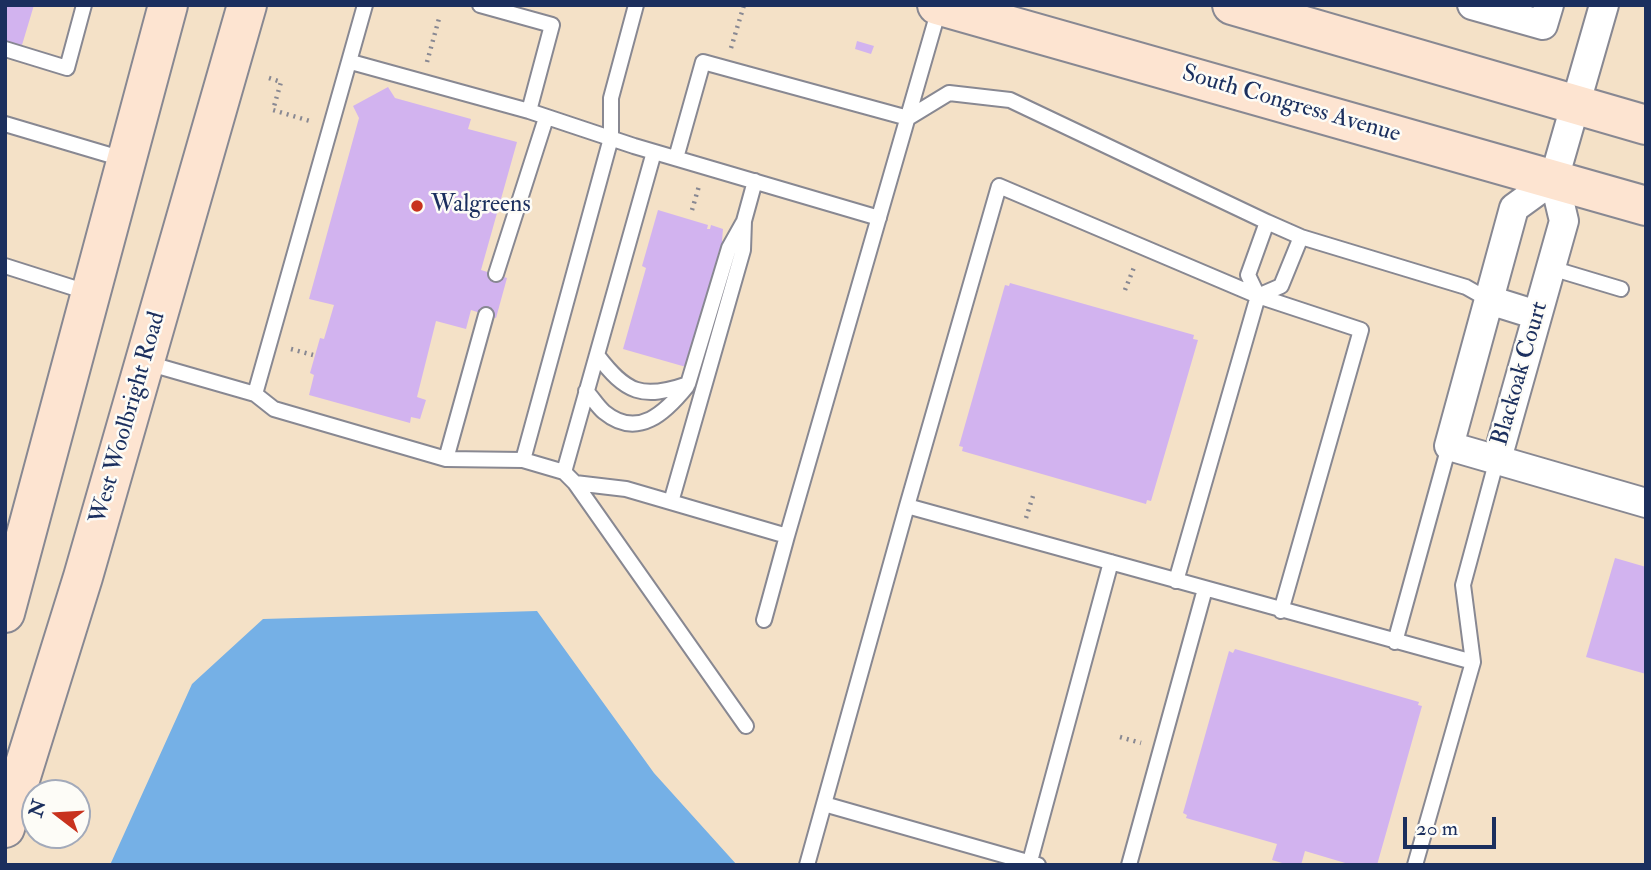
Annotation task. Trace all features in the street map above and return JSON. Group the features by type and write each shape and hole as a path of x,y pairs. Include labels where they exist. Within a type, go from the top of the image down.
{"main road":[{"path":"5,613 22,528 90,293 168,5"},
{"name":"West Woolbright Road","path":"5,828 55,675 247,5"},
{"path":"1232,5 1646,125"},
{"name":"South Congress Avenue","path":"938,6 1646,206"}],"street":[{"path":"1472,5 1543,25 1549,5"},
{"path":"1497,460 1449,446 1514,208 1554,179 1604,5"},
{"name":"Blackoak Court","path":"1554,179 1564,221 1497,460 1646,503"},
{"path":"1489,300 1537,315"}],"lane":[{"path":"5,49 67,68 84,5"},
{"path":"255,394 365,5"},
{"path":"480,5 551,25 528,111"},
{"path":"523,460 611,138 611,98 636,5"},
{"path":"764,620 938,6"},
{"path":"351,62 528,111 654,152 879,218"},
{"path":"676,158 703,62 908,118 949,93 1010,100 1301,237 1466,287 1489,300"},
{"path":"496,274 546,118"},
{"path":"5,124 125,160"},
{"path":"564,472 654,152"},
{"path":"671,502 743,250 744,221 755,181"},
{"path":"807,865 906,506 999,186 1258,296 1361,330 1281,611"},
{"path":"586,391 605,413 624,422 648,422 667,410 688,384 729,248 744,221"},
{"path":"1176,581 1258,296 1248,275 1267,222"},
{"path":"1258,296 1281,286 1301,237"},
{"path":"5,267 90,293"},
{"path":"1551,268 1621,289"},
{"path":"446,459 485,315"},
{"path":"597,355 615,379 636,390 663,393 688,384"},
{"path":"145,363 255,394 275,409 446,459 523,460 564,472 575,483 746,726"},
{"path":"1395,642 1449,446"},
{"path":"1415,865 1473,662 1463,585 1497,460"},
{"path":"575,483 626,489 787,536"},
{"path":"906,506 1473,662"},
{"path":"824,804 1032,864 1111,562"},
{"path":"1129,865 1205,589"}],"path":[{"path":"731,49 744,5"},
{"path":"427,63 440,15"},
{"path":"269,78 281,82 273,110 315,122"},
{"path":"692,210 699,186"},
{"path":"1125,290 1136,264"},
{"path":"289,348 313,355"},
{"path":"1024,524 1033,496"},
{"path":"1120,737 1145,744"}],"water":[{"path":"537,611 654,773 737,865 110,865 192,684 263,619"}],"building":[{"path":"5,5 34,5 22,45 5,41"},
{"path":"857,41 874,46 871,54 855,49"},
{"name":"Walgreens","path":"388,87 395,98 471,119 468,129 517,142 481,270 507,278 496,318 471,310 466,329 436,321 417,397 426,400 420,419 411,417 410,423 309,395 314,375 310,373 320,338 324,339 334,305 309,299 359,118 353,106"},
{"path":"658,210 708,225 707,229 710,229 711,225 723,229 722,241 727,243 725,253 719,251 711,280 717,282 714,291 708,289 694,337 700,339 697,349 692,347 686,367 623,349 646,268 642,266"},
{"path":"1010,283 1194,335 1193,339 1198,340 1151,501 1147,500 1146,504 962,451 963,447 959,446 1005,285 1009,286"},
{"path":"1615,558 1646,567 1646,674 1586,657"},
{"path":"1235,649 1419,702 1418,705 1422,706 1377,865 1352,865 1305,851 1301,865 1289,865 1272,860 1277,844 1186,818 1187,815 1183,813 1229,651 1233,653"}],"place":[{"name":"Walgreens","path":"417,206"}]}
